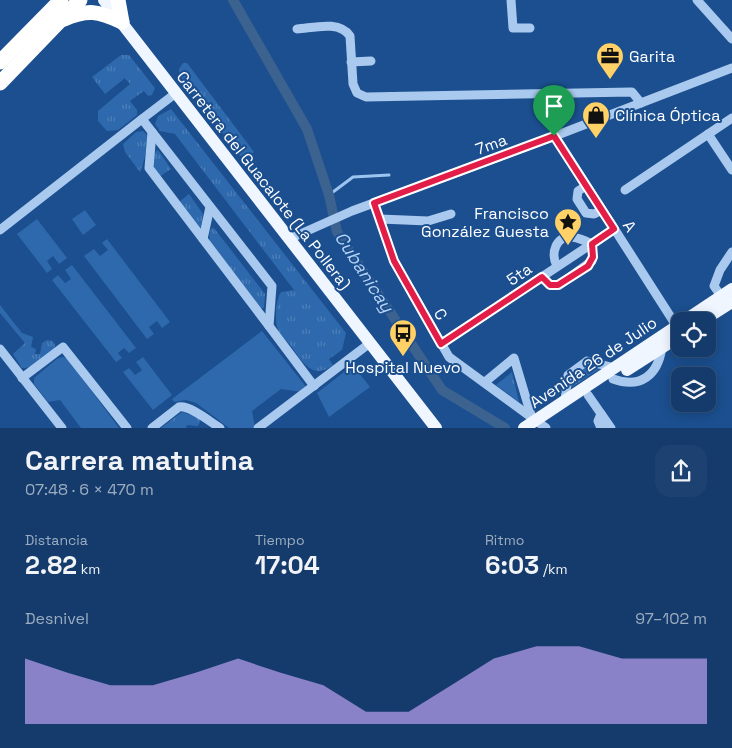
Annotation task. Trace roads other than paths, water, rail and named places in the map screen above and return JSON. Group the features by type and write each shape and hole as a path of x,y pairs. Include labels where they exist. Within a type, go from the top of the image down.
{"highway":[{"path":"0,62 60,0"},
{"path":"0,82 80,0"},
{"path":"118,0 122,22"},
{"path":"61,20 81,12 90,12 108,16 122,22"}],"main road":[{"name":"Carretera del Guacalote (La Pollera)","path":"104,0 436,428"},
{"name":"Avenida 26 de Julio","path":"701,312 725,293"},
{"path":"709,312 725,293"},
{"name":"Avenida 26 de Julio","path":"535,424 588,395 614,373 671,334"},
{"name":"Avenida 26 de Julio","path":"535,424 565,400 662,347 671,338"}],"street":[{"path":"511,0 513,28 530,28"},
{"path":"697,0 732,39"},
{"path":"297,29 338,26 346,30 350,36 353,84 357,92 366,97 632,92 641,103"},
{"path":"352,62 371,61"},
{"name":"7ma","path":"289,239 352,211 732,68"},
{"path":"0,230 176,93"},
{"path":"626,190 732,118"},
{"path":"142,119 272,286 269,326"},
{"path":"152,132 149,168 314,386"},
{"path":"708,134 732,170"},
{"name":"A","path":"554,136 671,314"},
{"path":"586,186 578,191 577,199 586,213 590,214 602,210"},
{"name":"C","path":"374,203 394,261 450,357 485,382 535,424"},
{"path":"203,240 210,207"},
{"path":"380,219 428,220 451,214"},
{"name":"5ta","path":"441,344 614,229"},
{"path":"542,277 550,285 558,285 592,261 592,244 573,237 566,237 561,240 554,250 557,266"},
{"path":"725,293 720,270 732,252"},
{"path":"258,428 370,343"},
{"path":"22,378 63,348 127,428"},
{"path":"0,349 62,428"},
{"path":"485,382 514,358 535,424"},
{"path":"565,400 568,375 587,361 614,373"},
{"path":"588,395 612,428"},
{"path":"152,428 183,406 220,428"},
{"path":"601,414 598,421 601,428"}],"waterway":[{"name":"Cubanicay","path":"233,0 307,129 329,195 337,232 442,390 505,428"},
{"path":"329,195 353,177 389,175"}],"place":[{"name":"Garita","path":"610,80"},
{"name":"Clínica Óptica","path":"596,139"},
{"name":"Francisco González Guesta","path":"568,246"},
{"name":"Hospital Nuevo","path":"403,357"}]}
